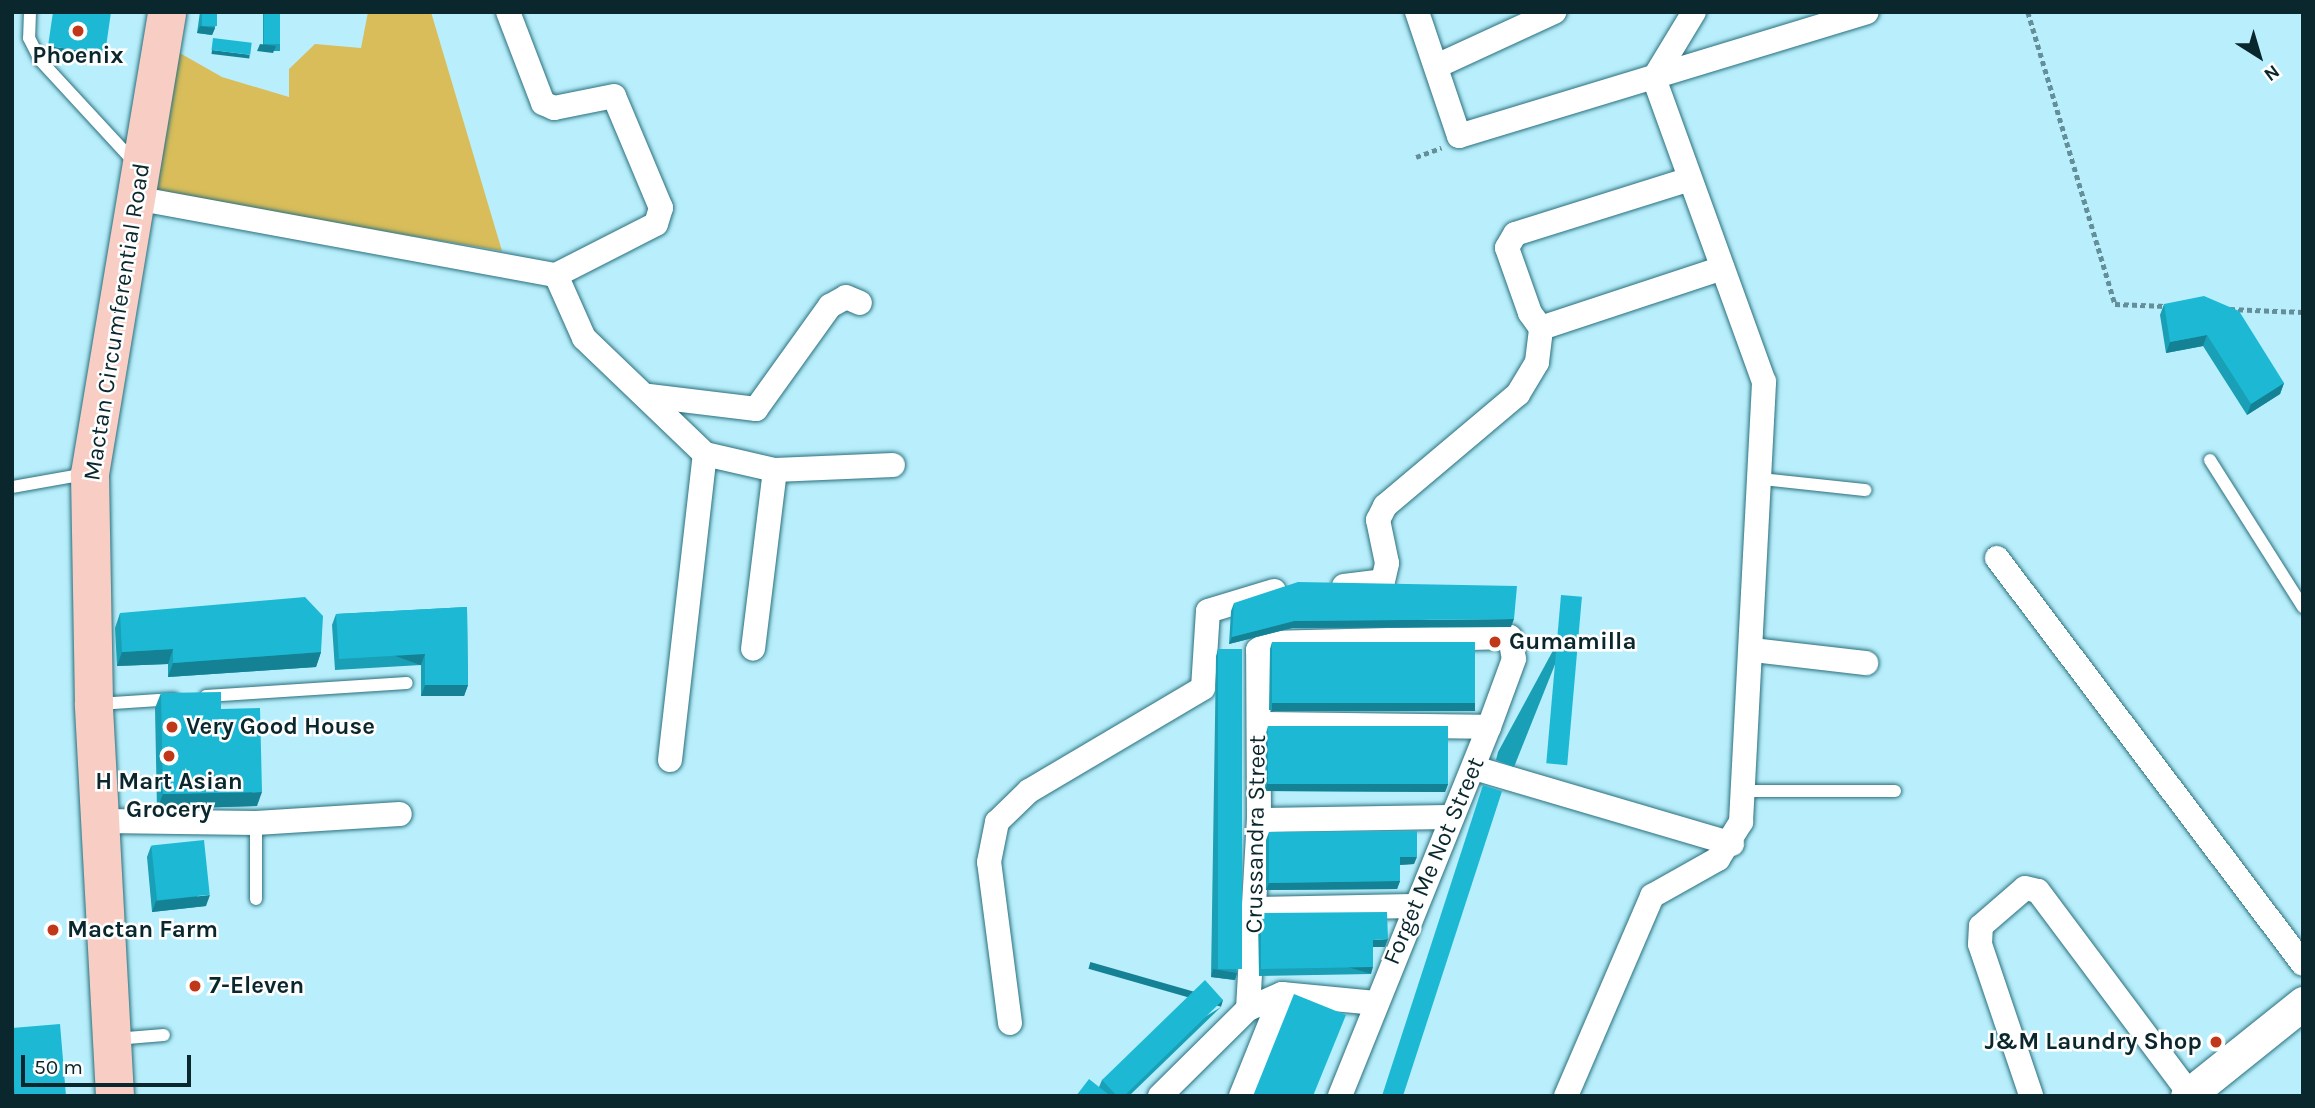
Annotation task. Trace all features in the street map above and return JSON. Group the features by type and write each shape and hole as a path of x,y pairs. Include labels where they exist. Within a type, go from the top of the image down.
{"main road":[{"name":"Mactan Circumferential Road","path":"115,1096 94,704 90,474 167,12"},
{"path":"2189,1095 2303,1003"}],"street":[{"path":"138,183 556,275 656,225 661,208 614,96 554,108 543,103 508,12"},
{"path":"1417,12 1439,65 1459,136 1867,12"},
{"path":"1439,65 1555,12"},
{"path":"1566,1096 1652,896 1732,844 1744,791 1762,479 1764,382 1687,180 1654,78 1694,12"},
{"path":"1010,1023 989,862 997,822 1029,791 1203,688 1208,611 1313,587 1382,581 1387,563 1378,520 1385,506 1518,394 1537,362 1541,328 1509,255 1509,239 1687,180"},
{"path":"1541,328 1722,268"},
{"path":"556,275 583,338 649,396 705,454 775,470 893,465"},
{"path":"649,396 756,408 830,306 846,298 860,303"},
{"path":"670,760 705,454"},
{"path":"754,649 775,470"},
{"path":"1997,558 2303,964"},
{"name":"Crussandra Street","path":"1248,1009 1259,820 1256,659 1268,643 1497,636"},
{"name":"Forget Me Not Street","path":"1340,1096 1414,906 1474,768 1514,659 1510,637 1497,636"},
{"path":"1753,650 1866,663"},
{"path":"1259,724 1489,727"},
{"path":"1474,768 1732,844"},
{"path":"102,821 256,823 400,814"},
{"path":"1259,820 1451,817"},
{"path":"2031,1095 1980,944 1981,926 2025,888 2038,891 2189,1095"},
{"path":"1255,909 1414,906"},
{"path":"1241,1096 1282,994"},
{"path":"1160,1096 1248,1009 1282,994 1376,1003"}],"lane":[{"path":"30,12 29,38 40,60 138,183"},
{"path":"2210,460 2303,607"},
{"path":"12,487 90,474"},
{"path":"1762,479 1865,490"},
{"path":"94,704 407,683"},
{"path":"1744,791 1895,791"},
{"path":"256,823 256,899"},
{"path":"112,1039 163,1035"}],"path":[{"path":"2028,12 2115,304 2182,307"},
{"path":"2222,308 2303,312"}],"shaded area":[{"path":"368,12 431,12 502,251 149,192 171,48 222,77 289,97 289,69 315,44 361,48"}],"building":[{"name":"Phoenix","path":"53,12 111,12 105,54 48,46"},
{"path":"202,12 217,12 217,26 202,26"},
{"path":"264,12 280,12 280,44 264,44"},
{"path":"213,38 252,43 250,55 212,50"},
{"path":"2204,296 2239,311 2284,383 2251,404 2207,335 2170,342 2164,304"},
{"path":"1298,582 1517,586 1514,619 1294,621 1232,637 1234,603"},
{"path":"1561,595 1582,597 1567,765 1546,763"},
{"path":"305,597 323,616 321,652 173,663 173,649 122,652 120,613"},
{"path":"467,607 468,685 425,685 425,654 339,659 336,614"},
{"path":"1272,642 1475,642 1475,703 1272,703"},
{"path":"1218,649 1242,649 1242,969 1218,969"},
{"path":"221,692 221,709 260,708 262,792 163,794 161,693"},
{"path":"1268,726 1448,726 1448,784 1268,784"},
{"path":"1483,785 1502,791 1403,1096 1382,1096"},
{"path":"1417,831 1417,857 1400,857 1400,881 1269,883 1269,832"},
{"path":"204,840 210,895 157,900 151,846"},
{"path":"1387,912 1388,939 1373,940 1373,967 1261,969 1261,913"},
{"path":"1205,980 1223,1000 1124,1096 1117,1096 1102,1080"},
{"path":"1294,994 1346,1015 1313,1096 1253,1096"},
{"path":"60,1024 66,1096 15,1096 12,1028"},
{"path":"1089,1079 1108,1094 1076,1096"}],"place":[{"name":"Phoenix","path":"78,31"},
{"name":"Gumamilla","path":"1495,642"},
{"name":"Very Good House","path":"172,727"},
{"name":"H Mart Asian Grocery","path":"169,756"},
{"name":"Mactan Farm","path":"53,930"},
{"name":"7-Eleven","path":"195,986"},
{"name":"J&M Laundry Shop","path":"2216,1042"}]}
